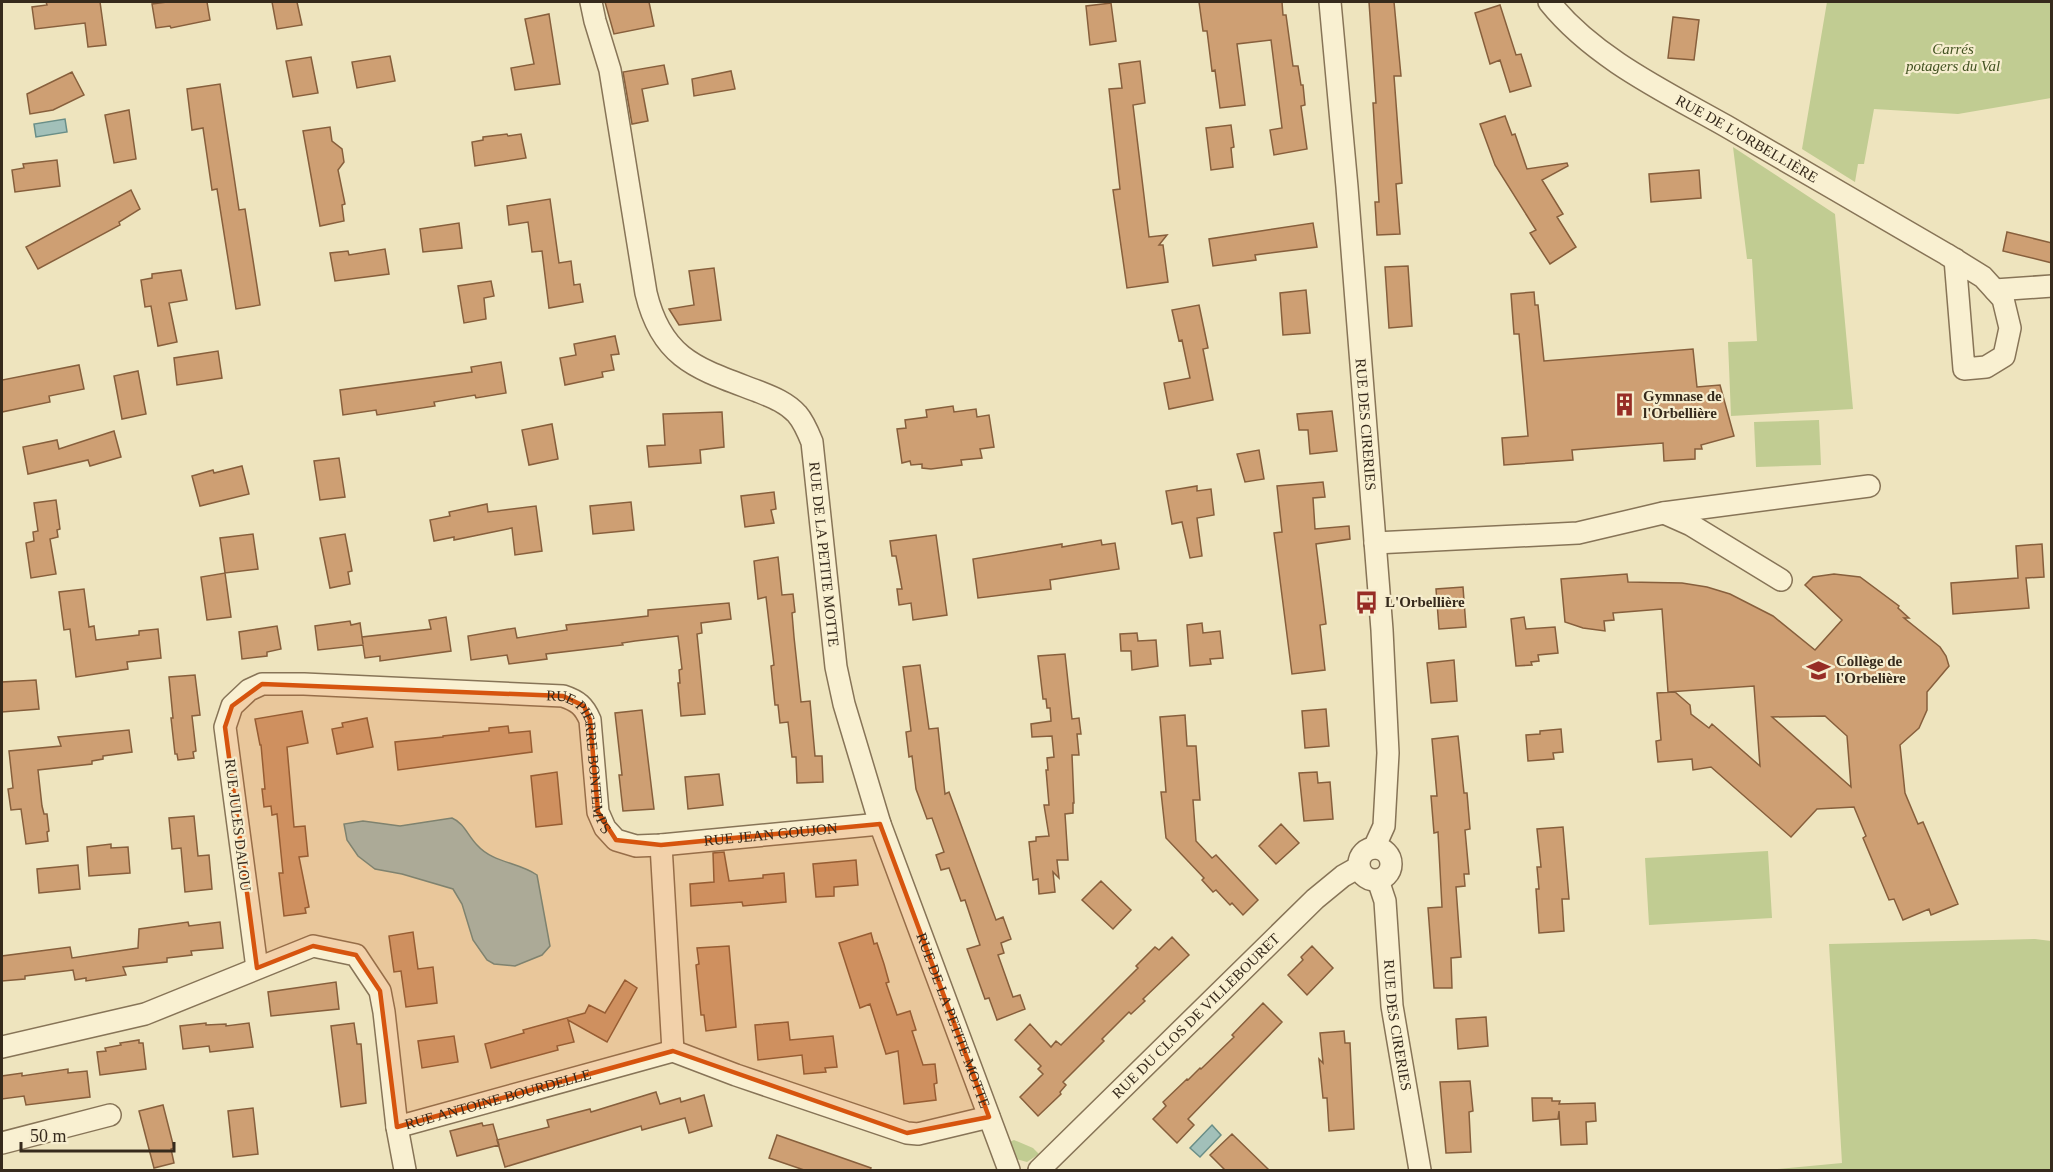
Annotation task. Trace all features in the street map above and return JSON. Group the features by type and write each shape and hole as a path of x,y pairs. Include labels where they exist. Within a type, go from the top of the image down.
{"street":[{"name":"RUE DE LA PETITE MOTTE","path":"591,2 610,70 646,293 650,311 658,328 681,357 701,370 781,401 798,414 812,442 837,668 844,704 880,824 1009,1170"},
{"name":"RUE DES CIRERIES","path":"1330,2 1375,543 1388,753 1384,826 1374,848"},
{"name":"RUE DE L'ORBELLIÈRE","path":"1548,2 1564,21 1624,68 1955,259 1983,277 2003,299 2010,328 2004,356 1986,366 1964,369 1955,259"},
{"path":"1995,290 2052,286"},
{"path":"1375,543 1578,533 1663,513 1869,486"},
{"path":"1663,513 1691,525 1781,580"},
{"name":"RUE PIERRE BONTEMPS","path":"249,690 262,684 304,684 563,696 576,700 584,706 590,720 598,812 605,828 616,840 636,846 662,845"},
{"name":"RUE JULES DALOU","path":"249,690 232,706 225,726 257,968"},
{"name":"RUE JEAN GOUJON","path":"662,845 880,824"},
{"path":"662,845 673,1051 736,1075 907,1133 918,1134 989,1117"},
{"path":"1374,848 1387,854 1391,864 1388,874 1378,880 1366,878 1359,867 1362,854 1374,848"},
{"name":"RUE DU CLOS DE VILLEBOURET","path":"1039,1170 1315,899 1343,876 1359,867"},
{"name":"RUE DES CIRERIES","path":"1378,880 1385,901 1392,1006 1420,1170"},
{"name":"RUE ANTOINE BOURDELLE","path":"2,1047 146,1014 314,946 356,955 380,991 398,1126 673,1051"},
{"path":"2,1143 110,1115"},
{"path":"398,1126 405,1170"}],"highlighted area":[{"path":"262,684 563,696 584,706 590,720 598,812 616,840 661,845 880,824 989,1117 907,1133 673,1051 397,1127 380,991 356,955 313,946 257,968 225,727 232,706"}],"green space":[{"name":"Carrés potagers du Val","path":"1827,2 2051,2 2051,98 1958,114 1874,109 1864,164 1858,164 1855,182 1802,149"},
{"path":"1733,147 1835,214 1853,409 1731,416 1728,342 1757,341 1752,259 1747,259"},
{"path":"1819,420 1821,465 1756,467 1754,422"},
{"path":"1768,851 1772,918 1649,925 1645,858"},
{"path":"2035,939 2051,941 2051,1170 1767,1170 1842,1163 1829,944"},
{"path":"1014,1140 1033,1148 1039,1154 1027,1162 1016,1159 1007,1143"}],"water":[{"path":"65,119 67,132 36,137 34,124"},
{"path":"452,818 460,823 483,851 537,875 550,946 542,955 515,966 494,964 487,960 473,940 462,904 453,889 402,874 375,869 358,856 347,840 344,824 363,821 400,826"},
{"path":"1212,1125 1221,1135 1200,1157 1190,1148"}],"building":[{"path":"46,2 100,2 106,45 88,47 85,23 35,29 32,7 47,5"},
{"path":"207,2 210,20 171,28 170,26 156,28 152,4"},
{"path":"272,2 297,2 302,25 277,29"},
{"path":"605,2 649,2 654,26 614,34"},
{"path":"1199,2 1282,2 1293,66 1298,66 1301,85 1303,85 1305,105 1301,106 1307,149 1274,155 1270,130 1282,128 1271,40 1237,44 1245,105 1220,108 1215,70 1212,71 1207,31 1203,31"},
{"path":"1369,2 1394,2 1401,76 1394,76 1402,183 1396,184 1400,234 1377,235 1375,202 1379,202 1373,103 1376,103"},
{"path":"1111,3 1116,41 1090,45 1086,6"},
{"path":"1500,5 1516,55 1521,54 1531,86 1510,92 1500,60 1490,64 1475,13"},
{"path":"549,14 560,84 515,90 511,68 534,64 525,19"},
{"path":"1673,17 1699,20 1694,60 1668,58"},
{"path":"390,56 395,81 357,88 352,62"},
{"path":"311,57 318,93 293,97 286,61"},
{"path":"1140,61 1145,103 1133,105 1149,237 1167,235 1159,245 1163,245 1168,282 1127,288 1113,190 1120,189 1109,89 1122,88 1119,64"},
{"path":"664,65 668,84 642,89 648,121 632,124 623,72"},
{"path":"731,71 735,89 694,96 692,79"},
{"path":"72,72 84,95 53,110 30,114 27,94"},
{"path":"220,84 239,210 245,209 260,305 236,309 217,189 212,190 203,128 192,130 187,89"},
{"path":"129,110 136,159 114,163 105,115"},
{"path":"1505,116 1512,135 1515,134 1527,169 1567,163 1568,166 1542,180 1563,214 1557,217 1576,247 1550,264 1530,233 1536,230 1495,165 1480,124"},
{"path":"1231,125 1234,147 1231,148 1233,167 1211,170 1206,128"},
{"path":"330,127 332,141 342,149 344,162 338,170 345,204 342,205 344,221 320,226 303,131"},
{"path":"507,134 508,136 521,134 526,158 475,166 472,142 483,140 483,137"},
{"path":"57,160 60,186 15,192 12,170 24,168 23,164"},
{"path":"1699,170 1701,198 1651,202 1649,174"},
{"path":"131,190 140,209 119,222 120,225 38,269 26,247"},
{"path":"550,199 559,263 571,261 574,285 580,284 583,302 549,308 542,251 532,252 528,222 509,225 507,206"},
{"path":"459,223 462,248 423,252 420,229"},
{"path":"1313,223 1317,247 1255,255 1256,260 1213,266 1209,239"},
{"path":"2007,232 2052,243 2052,263 2003,251"},
{"path":"385,249 389,274 335,281 330,253 348,251 349,255"},
{"path":"1408,266 1412,326 1389,328 1385,267"},
{"path":"714,268 721,320 679,325 669,309 694,305 689,271"},
{"path":"181,270 187,300 169,303 177,342 158,346 151,306 145,307 141,280 152,278 152,274"},
{"path":"491,281 494,296 484,298 486,319 464,323 458,286"},
{"path":"1306,290 1310,333 1283,335 1280,293"},
{"name":"Gymnase de l'Orbellière","path":"1534,292 1535,305 1538,305 1544,361 1693,349 1697,387 1720,385 1734,436 1701,445 1702,449 1695,449 1695,459 1664,461 1663,443 1572,450 1573,460 1504,465 1502,438 1528,436 1519,334 1514,334 1511,294"},
{"path":"1199,305 1208,348 1203,349 1213,400 1169,409 1164,383 1190,378 1182,340 1179,341 1172,310"},
{"path":"615,336 619,354 611,355 614,370 602,372 603,377 565,385 560,358 576,355 574,344"},
{"path":"218,351 222,378 177,385 174,358"},
{"path":"501,362 506,393 476,398 475,395 434,402 435,406 377,415 376,410 343,415 340,390 472,372 471,367"},
{"path":"79,365 84,389 49,396 50,402 2,412 2,380"},
{"path":"138,371 146,414 122,419 114,376"},
{"path":"953,406 954,412 976,409 977,417 989,415 994,447 980,449 982,458 961,460 962,465 931,469 922,468 922,464 911,465 910,461 902,463 897,429 906,428 905,420 927,417 926,410"},
{"path":"1332,411 1337,451 1310,454 1308,430 1299,430 1297,414"},
{"path":"722,412 724,447 700,450 701,463 649,467 647,446 665,445 663,414"},
{"path":"552,424 558,459 529,465 522,430"},
{"path":"114,431 121,457 90,466 88,460 28,474 23,447 57,440 59,449"},
{"path":"1259,450 1264,479 1245,482 1237,454"},
{"path":"339,458 345,497 320,500 314,461"},
{"path":"242,466 249,494 200,506 192,476"},
{"path":"1323,482 1325,497 1313,498 1315,529 1349,526 1350,539 1316,544 1326,624 1320,625 1325,670 1292,674 1274,533 1282,532 1277,486"},
{"path":"1197,486 1197,491 1211,489 1214,515 1197,518 1202,556 1190,558 1182,522 1172,524 1166,491"},
{"path":"774,492 776,509 771,510 774,523 745,527 741,496"},
{"path":"56,500 60,529 57,530 58,537 50,539 56,574 31,578 26,543 34,541 33,532 38,531 34,503"},
{"path":"631,502 634,530 593,534 590,506"},
{"path":"487,504 488,512 536,506 542,551 515,555 512,528 454,540 454,537 434,541 430,520 450,516 449,512"},
{"path":"253,534 258,569 225,573 220,538"},
{"path":"345,534 352,571 348,572 350,584 330,588 320,538"},
{"path":"936,535 947,615 913,620 911,603 899,605 897,589 902,589 896,556 892,556 890,541"},
{"path":"1101,540 1102,545 1115,543 1119,569 1050,580 1051,589 978,598 973,559"},
{"path":"2042,544 2044,577 2026,578 2029,608 1953,614 1951,583 2018,578 2016,546"},
{"path":"778,557 782,595 793,594 795,612 792,613 801,702 810,701 815,756 822,756 823,782 797,783 796,757 792,757 788,722 780,723 778,705 775,705 771,666 774,665 766,597 758,599 754,561"},
{"path":"225,573 231,617 207,620 201,577"},
{"path":"1627,574 1628,582 1682,583 1707,587 1730,594 1773,616 1815,650 1842,620 1805,585 1813,577 1834,574 1860,577 1899,606 1898,608 1909,618 1904,618 1940,647 1949,666 1927,692 1927,710 1919,728 1900,745 1905,793 1918,824 1923,822 1958,904 1931,915 1929,909 1903,920 1894,899 1889,900 1863,838 1866,836 1854,807 1817,809 1791,837 1711,767 1693,770 1692,759 1658,762 1656,741 1661,740 1657,693 1675,692 1690,705 1691,714 1709,728 1712,724 1760,766 1754,686 1668,692 1662,609 1613,613 1614,620 1604,621 1605,631 1583,628 1565,622 1561,579","holes":["1825,716 1847,736 1851,787 1772,717"]},
{"path":"1463,587 1466,627 1439,629 1436,589"},
{"path":"84,589 89,627 94,626 96,640 139,635 139,631 158,629 161,658 127,662 128,669 76,677 70,629 64,630 59,592"},
{"path":"729,603 731,619 701,623 702,633 697,634 705,714 681,716 678,683 680,683 679,670 682,669 678,636 546,654 547,659 509,664 507,655 471,660 468,636 515,628 517,638 567,630 566,625 648,616 648,610"},
{"path":"446,617 451,651 380,661 380,656 365,658 363,645 318,650 315,626 350,621 351,625 360,623 362,637 431,629 429,620"},
{"path":"1524,617 1526,629 1555,627 1558,653 1538,655 1539,661 1531,662 1532,665 1516,666 1511,619"},
{"path":"1202,623 1203,633 1220,631 1223,658 1210,659 1211,664 1190,666 1187,625"},
{"path":"277,626 281,649 267,652 267,656 242,659 239,632"},
{"path":"1137,633 1138,641 1156,640 1158,666 1132,670 1131,651 1121,651 1120,634"},
{"path":"1065,654 1072,719 1079,718 1081,734 1077,734 1079,755 1072,755 1073,813 1065,814 1068,860 1057,860 1059,878 1053,872 1055,892 1039,894 1038,879 1033,880 1029,842 1036,841 1036,837 1049,836 1044,805 1049,805 1046,770 1048,770 1047,758 1054,757 1052,736 1032,737 1031,724 1051,721 1050,708 1047,708 1046,699 1043,699 1038,656"},
{"path":"1454,660 1457,701 1431,703 1427,663"},
{"path":"920,665 929,729 938,728 945,794 949,792 996,920 1003,917 1011,939 1001,943 1004,953 998,955 1013,997 1020,995 1025,1009 997,1020 989,998 985,999 967,949 980,945 965,900 961,901 949,868 941,870 936,855 944,852 932,818 927,819 916,789 912,756 909,757 906,732 911,731 903,667"},
{"path":"195,675 200,715 192,716 196,751 193,752 194,758 178,760 175,754 171,718 173,718 169,677"},
{"path":"36,680 39,709 2,712 2,682"},
{"path":"1326,709 1329,746 1305,748 1302,711"},
{"path":"642,710 654,809 623,811 619,775 622,775 615,713"},
{"path":"302,711 308,743 287,747 294,827 305,826 308,856 299,857 309,907 305,908 306,913 284,916 279,873 283,873 277,814 272,815 271,806 264,807 262,789 265,789 261,745 255,719"},
{"path":"1185,715 1187,746 1196,746 1200,800 1193,800 1196,841 1212,858 1216,855 1258,900 1243,915 1216,890 1213,892 1202,880 1204,878 1166,838 1161,792 1166,792 1160,717"},
{"path":"367,718 373,747 337,754 332,729 343,727 342,723"},
{"path":"508,726 509,733 530,731 532,752 398,770 395,742 489,731 489,728"},
{"path":"1561,729 1563,752 1553,753 1554,759 1528,761 1526,735"},
{"path":"129,730 132,752 103,756 103,759 92,761 92,764 38,770 42,806 44,814 47,814 48,841 26,844 21,809 11,810 8,789 13,788 9,751 61,746 58,737"},
{"path":"1458,736 1470,829 1465,830 1469,874 1464,874 1465,886 1456,887 1461,957 1451,958 1452,988 1434,988 1428,908 1442,907 1438,832 1434,833 1431,796 1437,796 1432,739"},
{"path":"557,772 562,824 536,827 531,776"},
{"path":"1317,772 1318,783 1330,782 1333,819 1304,821 1299,773"},
{"path":"719,774 723,805 688,809 685,777"},
{"path":"194,816 198,856 209,855 212,889 185,892 181,848 172,849 169,818"},
{"path":"1281,824 1299,843 1276,864 1259,846"},
{"path":"1563,827 1569,899 1562,899 1564,931 1539,933 1536,889 1539,889 1537,867 1541,867 1537,829"},
{"path":"111,844 111,848 128,847 130,873 89,876 87,847"},
{"path":"724,852 729,881 763,878 763,875 784,873 786,902 743,906 742,902 691,906 690,884 714,882 713,853"},
{"path":"856,860 858,885 834,887 834,896 816,897 813,864"},
{"path":"78,865 80,889 39,893 37,869"},
{"path":"1101,881 1131,910 1113,929 1082,900"},
{"path":"188,922 189,926 220,922 223,948 191,951 192,955 167,958 167,962 123,967 126,975 86,981 86,978 75,980 73,970 2,981 2,956 70,947 72,958 138,948 139,929"},
{"path":"413,932 418,969 433,967 437,1003 406,1007 401,971 394,972 389,936"},
{"path":"871,933 884,964 889,982 886,983 897,1015 910,1011 916,1030 912,1031 923,1065 935,1064 936,1100 904,1104 898,1051 886,1054 870,1004 860,1008 839,943"},
{"path":"1172,937 1189,955 1143,999 1145,1001 1131,1014 1129,1012 1102,1039 1104,1041 1063,1082 1066,1085 1060,1092 1061,1094 1038,1116 1020,1097 1043,1074 1038,1069 1041,1066 1015,1040 1030,1024 1051,1047 1056,1041 1061,1045 1138,968 1136,966 1155,947 1159,950"},
{"path":"729,946 736,1027 706,1031 704,1015 701,1015 696,965 699,964 697,948"},
{"path":"1312,946 1333,968 1307,995 1288,975 1303,960 1301,957"},
{"path":"625,980 637,988 607,1042 568,1020 574,1042 557,1046 558,1050 491,1068 485,1044 524,1033 523,1030 585,1013 589,1005 605,1013"},
{"path":"336,982 339,1009 271,1016 268,992"},
{"path":"1263,1003 1282,1022 1188,1119 1194,1125 1177,1143 1153,1119 1166,1106 1163,1102 1234,1037 1232,1035"},
{"path":"1486,1017 1488,1046 1458,1049 1456,1019"},
{"path":"788,1022 790,1040 833,1036 837,1067 825,1068 826,1072 804,1074 802,1055 758,1060 755,1025"},
{"path":"206,1023 206,1025 226,1024 226,1026 249,1023 253,1047 210,1052 209,1046 183,1049 180,1026"},
{"path":"354,1023 357,1044 361,1044 366,1103 341,1107 331,1026"},
{"path":"1344,1031 1345,1043 1350,1043 1354,1129 1329,1131 1327,1098 1323,1098 1319,1059 1323,1063 1320,1033"},
{"path":"454,1036 458,1062 422,1068 418,1041"},
{"path":"139,1040 139,1043 143,1043 146,1069 100,1075 97,1052 106,1051 105,1048 121,1045 120,1043"},
{"path":"68,1069 68,1073 87,1071 90,1097 26,1105 24,1096 2,1099 2,1076 22,1073 22,1076"},
{"path":"1470,1081 1473,1111 1469,1112 1471,1152 1446,1153 1440,1082"},
{"path":"656,1092 660,1104 680,1098 681,1102 704,1095 712,1126 689,1133 685,1118 642,1130 641,1126 505,1167 497,1140 549,1127 547,1120 590,1109 591,1112"},
{"path":"1532,1098 1552,1098 1552,1101 1560,1101 1559,1104 1595,1103 1596,1121 1586,1122 1587,1144 1561,1145 1559,1111 1558,1119 1533,1121"},
{"path":"163,1105 174,1148 171,1149 174,1163 154,1168 139,1111"},
{"path":"253,1108 258,1154 233,1157 228,1111"},
{"path":"482,1123 483,1126 493,1124 499,1145 457,1156 450,1131"},
{"path":"1232,1134 1269,1170 1225,1170 1210,1155"},
{"path":"777,1135 871,1168 870,1170 804,1170 769,1158"}],"place":[{"name":"Gymnase de l'Orbellière","path":"1625,405"},
{"name":"L'Orbellière","path":"1367,602"},
{"name":"Collège de l'Orbelière","path":"1818,670"}]}
